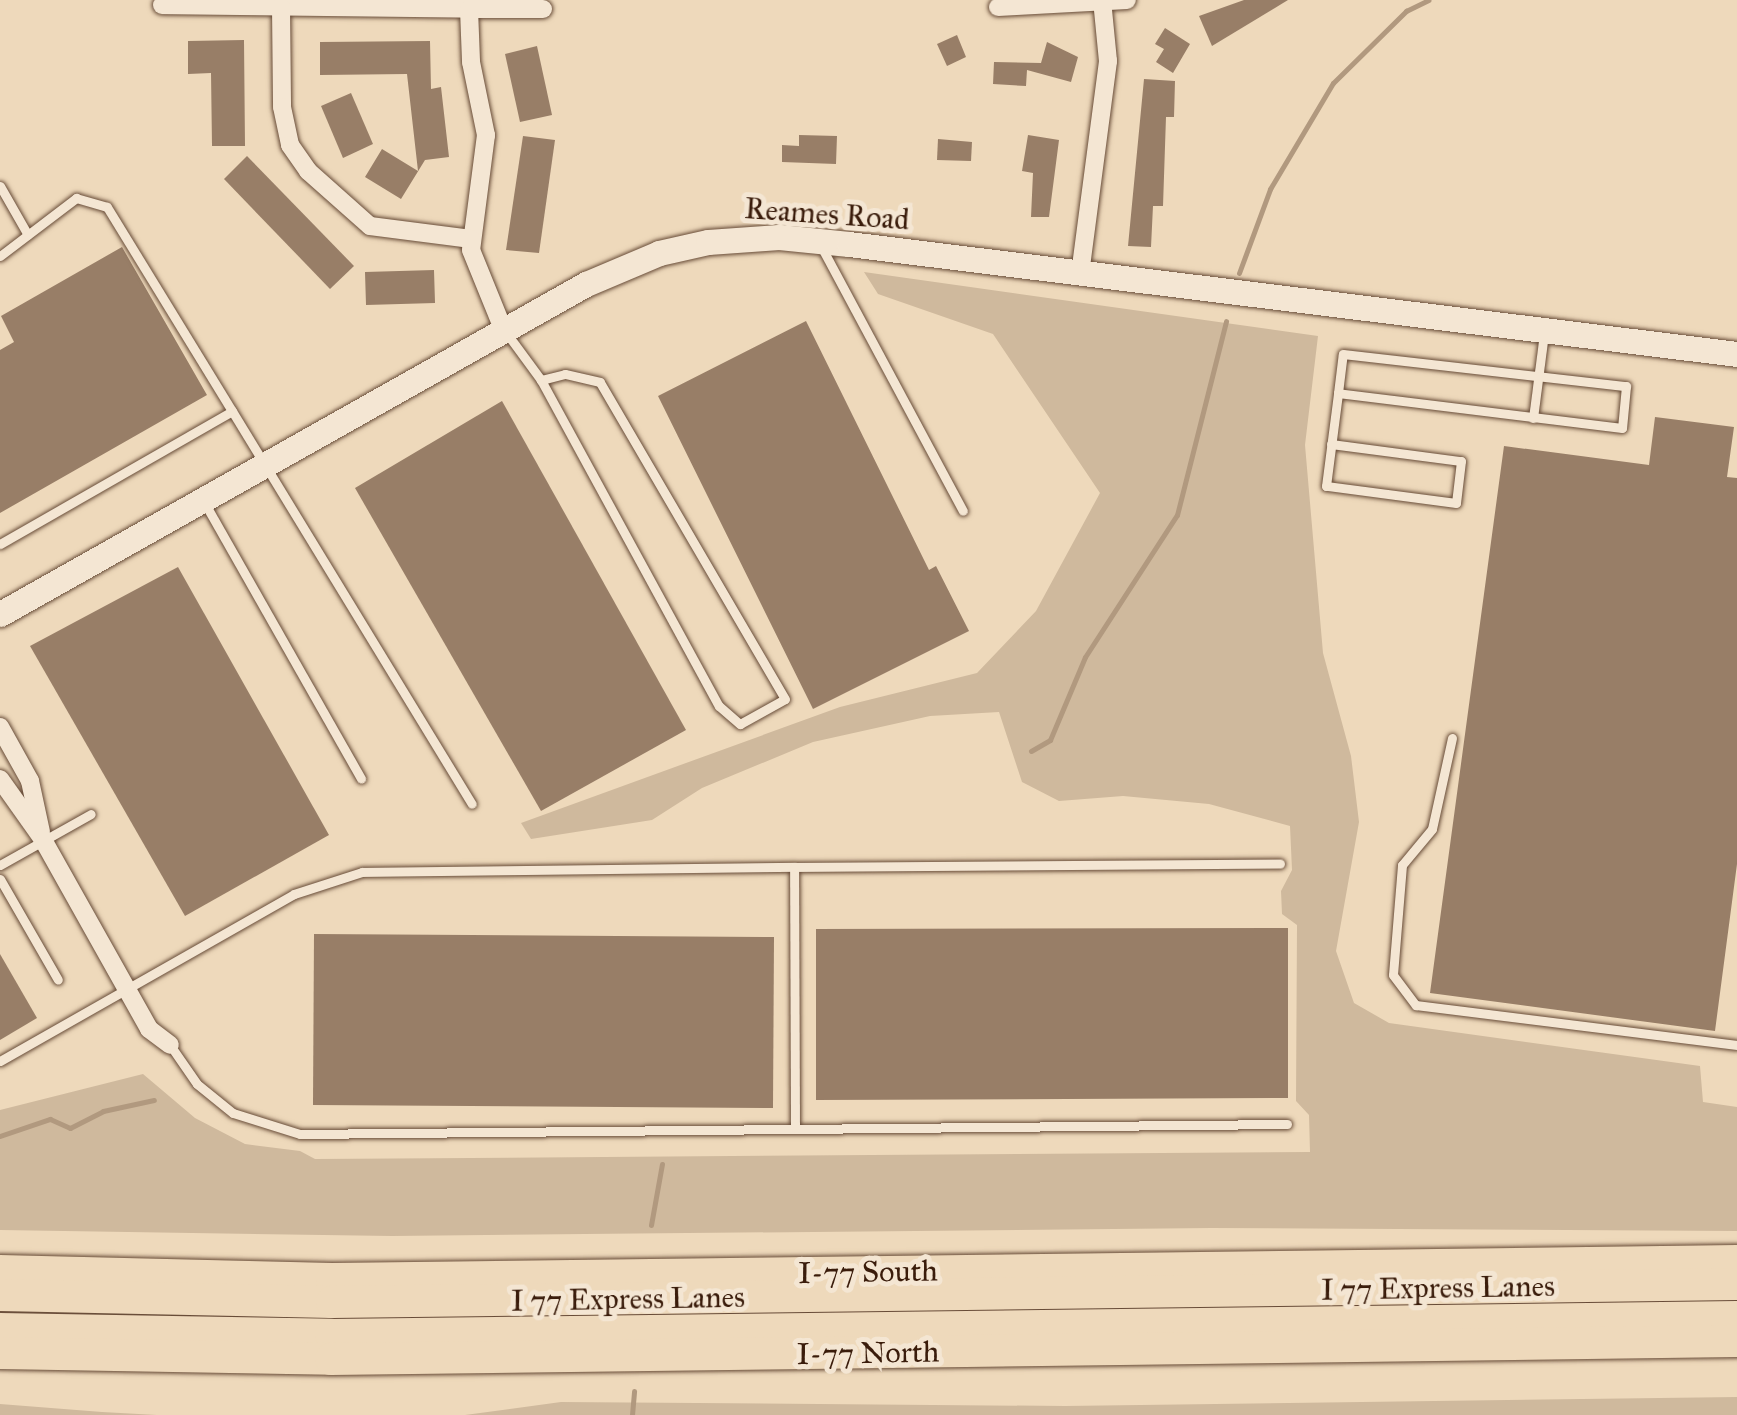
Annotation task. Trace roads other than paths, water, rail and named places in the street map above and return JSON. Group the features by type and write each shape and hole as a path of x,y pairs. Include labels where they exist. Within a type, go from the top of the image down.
{"highway":[{"name":"I-77 South","path":"0,1271 439,1278 1737,1260"},
{"name":"I 77 Express Lanes","path":"0,1295 350,1302 1737,1284"},
{"name":"I 77 Express Lanes","path":"0,1329 422,1335 1737,1317"},
{"name":"I-77 North","path":"0,1353 386,1359 1737,1341"}],"main road":[{"name":"Reames Road","path":"0,614 503,329 659,253 756,237 818,241 1737,354"}],"street":[{"path":"998,7 1128,0"},
{"path":"1080,274 1108,61 1102,3"},
{"path":"162,5 543,9"},
{"path":"281,7 282,108 290,145 308,171 370,226 472,239"},
{"path":"469,9 470,62 486,135 472,239 477,273 503,329"},
{"path":"0,727 30,781 42,838"},
{"path":"0,779 42,838 149,1028 170,1045"}],"lane":[{"path":"0,186 28,235"},
{"path":"0,256 76,198 108,206 262,465 472,804"},
{"path":"818,241 964,511"},
{"path":"503,329 541,380 719,706 740,724 785,700 600,382 566,374 541,380"},
{"path":"1533,418 1544,330"},
{"path":"1331,444 1461,461 1456,503 1326,486 1331,444 1343,354 1626,386 1622,428 1338,393"},
{"path":"0,544 232,411"},
{"path":"202,499 361,778"},
{"path":"1452,738 1432,829 1402,865 1393,975 1416,1005 1737,1044"},
{"path":"0,865 42,838 91,814"},
{"path":"0,1061 294,894 362,872 1280,864"},
{"path":"794,868 796,1128"},
{"path":"0,879 58,980"},
{"path":"170,1045 196,1084 233,1113 300,1134 1288,1124"}],"waterway":[{"path":"1239,273 1270,189 1333,83 1406,11 1429,0"},
{"path":"1031,751 1050,740 1085,657 1177,515 1226,321"},
{"path":"0,1136 50,1119 70,1128 103,1111 154,1100"},
{"path":"651,1225 662,1164"},
{"path":"632,1415 634,1391"}]}
